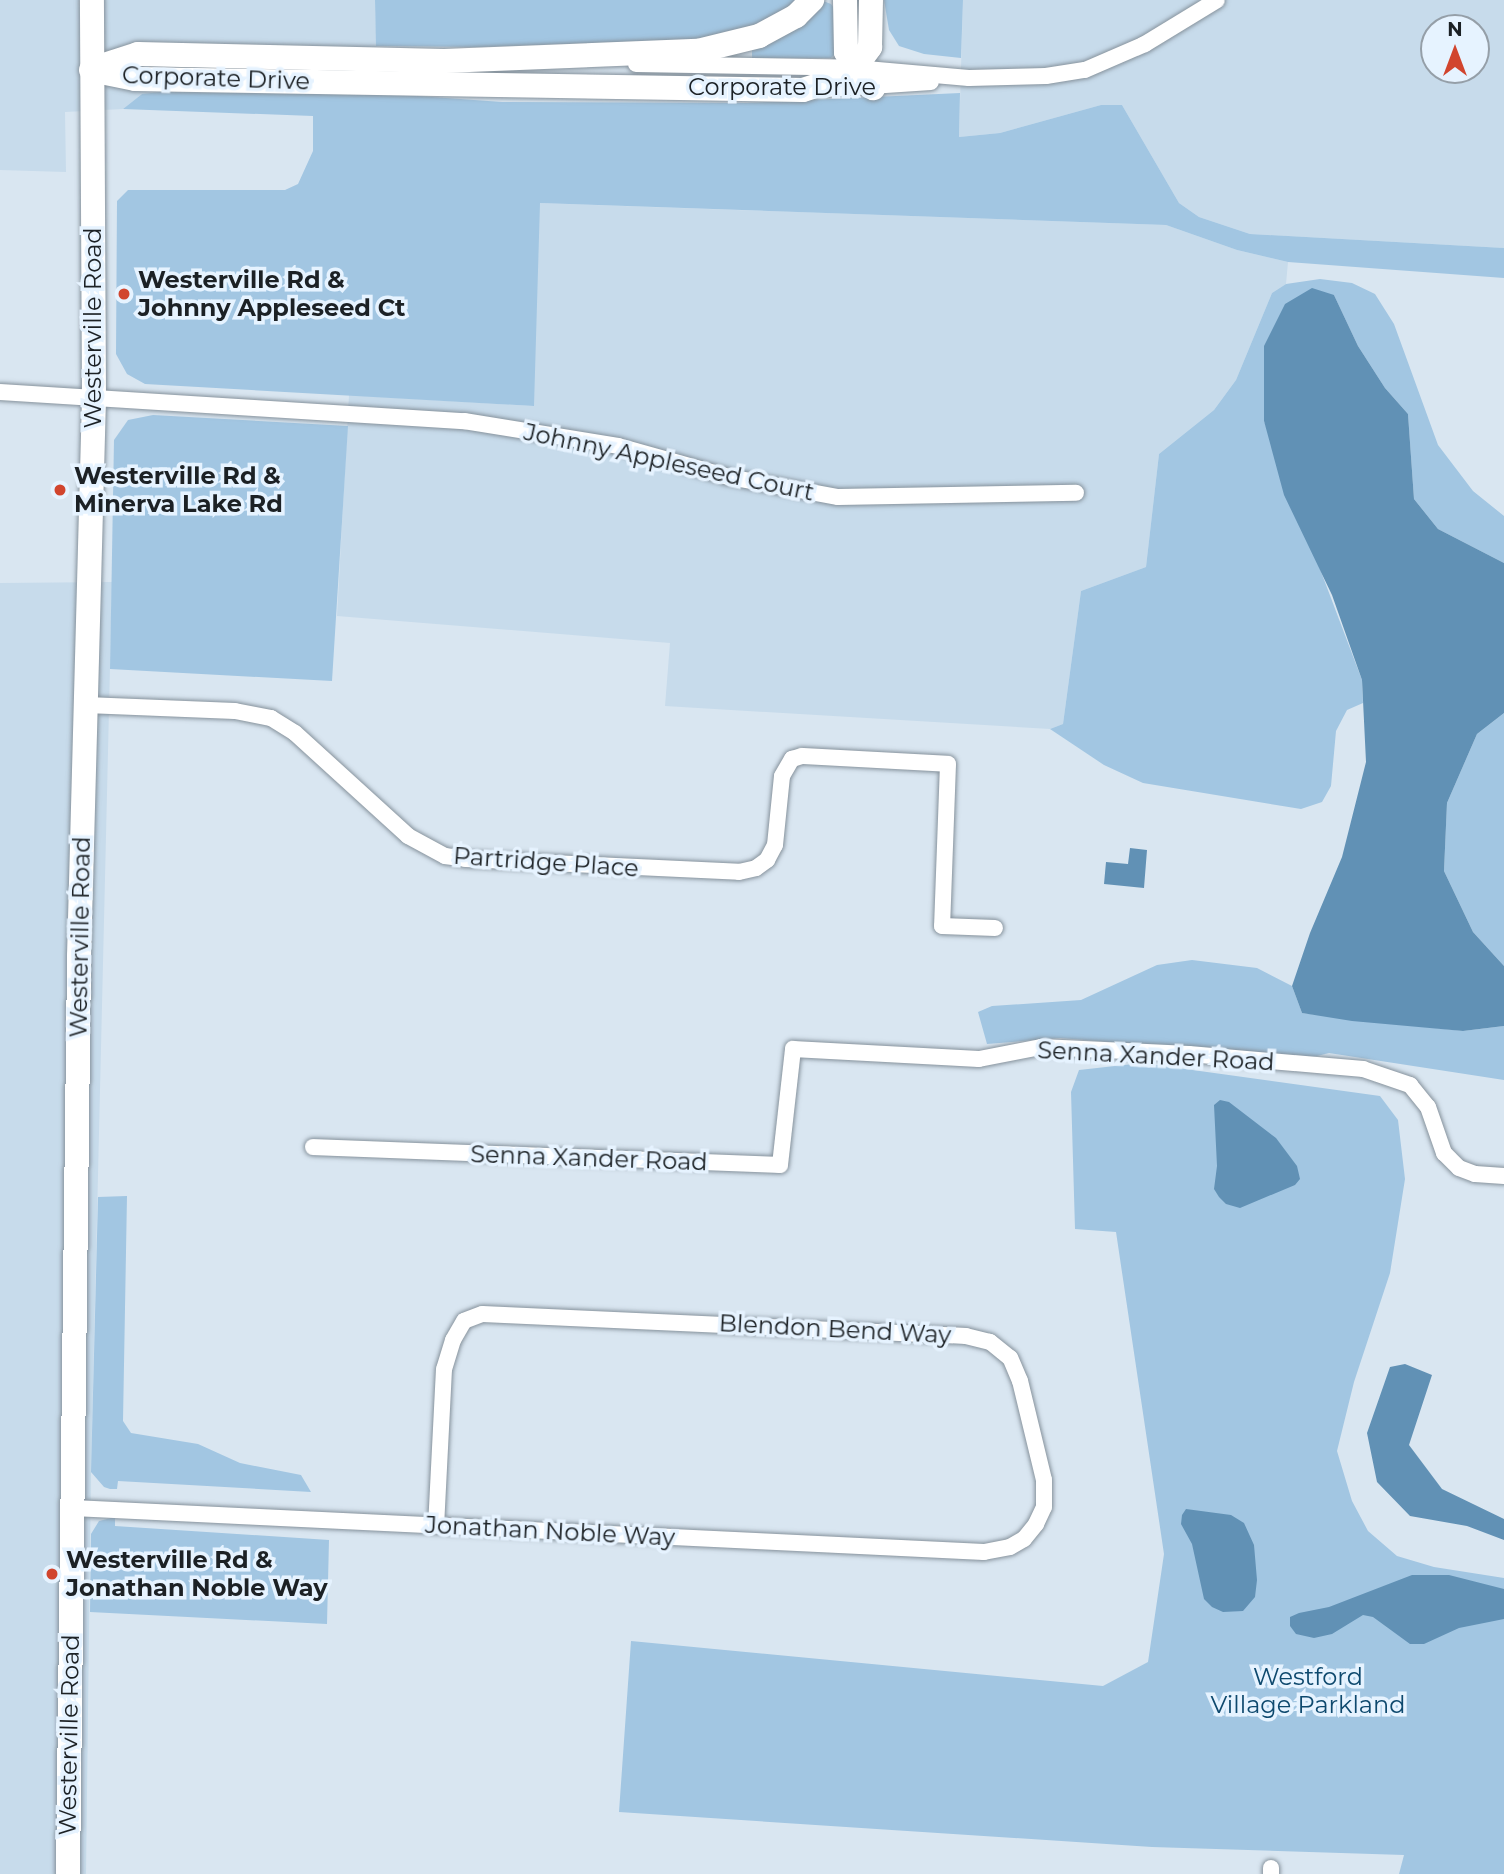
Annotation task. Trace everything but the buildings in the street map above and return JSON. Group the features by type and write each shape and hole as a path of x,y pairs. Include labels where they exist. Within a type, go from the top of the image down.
{"main road":[{"name":"Westerville Road","path":"68,1874 79,975 94,397 92,0"},
{"path":"444,61 677,52 723,47 776,28 812,0"},
{"path":"845,0 845,47 855,68 873,88"},
{"path":"803,90 840,78 855,68 870,47 871,0"},
{"name":"Corporate Drive","path":"91,69 138,54 444,61"},
{"name":"Corporate Drive","path":"91,69 135,79 803,90"}],"street":[{"name":"Corporate Drive","path":"803,90 873,88 969,78 1046,76 1085,70 1145,44 1217,0"},
{"name":"Corporate Drive","path":"444,61 855,68 969,78"},
{"name":"Johnny Appleseed Court","path":"0,392 464,421 618,446 729,477 838,497 1076,493"},
{"name":"Partridge Place","path":"86,705 235,711 271,719 295,733 408,836 445,856 466,859 721,873 757,868 767,860 775,845 786,766 802,756 948,764 942,926 995,928"},
{"name":"Senna Xander Road","path":"313,1147 780,1165 793,1049 979,1059 1041,1047 1189,1054 1363,1069 1410,1085 1428,1107 1444,1153 1459,1168 1475,1174 1504,1176"},
{"name":"Blendon Bend Way","path":"436,1525 444,1368 453,1340 464,1321 482,1314 505,1313 966,1336 990,1342 1010,1358 1020,1381 1044,1480 1044,1507 1036,1524 1024,1539"},
{"name":"Jonathan Noble Way","path":"73,1508 984,1552 1010,1547 1024,1539"}],"shaded area":[{"path":"0,0 375,0 378,95 142,94 123,109 65,112 66,172 0,170"},
{"path":"963,0 1504,0 1504,248 1250,234 1199,217 1179,203 1122,105 1101,105 1000,133 959,137"},
{"path":"539,203 1166,225 1237,250 1288,262 1286,284 1272,293 1236,380 1214,410 1159,454 1146,567 1081,591 1063,724 1050,729 665,706 670,643 337,616 349,395 533,406"},
{"path":"1312,288 1334,295 1358,346 1385,388 1408,414 1414,499 1438,529 1504,563 1504,713 1477,734 1447,803 1444,871 1473,932 1504,966 1504,1026 1463,1031 1352,1021 1302,1013 1292,986 1310,933 1342,857 1366,762 1362,680 1332,595 1284,495 1264,421 1264,346 1285,304"},
{"path":"112,582 91,1472 86,1874 0,1874 0,583"},
{"path":"1130,848 1147,850 1144,888 1104,884 1106,862 1128,864"},
{"path":"1220,1100 1229,1102 1276,1138 1297,1166 1300,1179 1295,1185 1240,1208 1226,1204 1219,1197 1214,1189 1217,1166 1214,1105"},
{"path":"1405,1364 1432,1375 1409,1445 1442,1489 1504,1519 1504,1540 1467,1526 1410,1516 1377,1482 1367,1433 1390,1367"},
{"path":"1186,1509 1231,1515 1244,1523 1254,1545 1257,1580 1255,1597 1243,1611 1223,1612 1204,1599 1192,1544 1181,1524"},
{"path":"1412,1575 1449,1575 1504,1589 1504,1619 1459,1628 1424,1644 1410,1644 1373,1617 1363,1615 1332,1634 1314,1638 1296,1634 1290,1626 1290,1617 1299,1613 1329,1607"}],"green space":[{"path":"375,0 796,0 764,25 706,39 480,47 376,46"},
{"path":"884,0 963,0 961,58 924,54 899,46 889,30"},
{"path":"823,1 831,4 836,11 835,54 831,58 752,58 752,48"},
{"path":"960,93 959,137 1000,133 1101,105 1122,105 1179,203 1199,217 1250,234 1504,248 1504,278 1288,262 1237,250 1166,225 540,203 534,406 145,384 127,374 116,354 117,201 128,190 285,190 298,184 313,151 313,116 123,109 142,94 404,95 502,102 746,103"},
{"path":"1320,279 1352,283 1375,294 1394,324 1438,445 1473,491 1504,516 1504,563 1438,529 1414,499 1408,414 1385,388 1358,346 1334,295 1264,421 1362,680 1363,703 1347,710 1336,731 1331,786 1322,802 1301,809 1143,783 1104,765 1050,729 1063,724 1081,591 1146,567 1159,454 1214,410 1236,380 1272,293 1286,284"},
{"path":"153,415 348,426 332,681 110,669 114,440 128,420"},
{"path":"1504,713 1504,966 1473,932 1444,871 1447,803 1477,734"},
{"path":"1192,960 1257,968 1292,986 1302,1013 1463,1031 1504,1026 1504,1080 1329,1053 1309,1058 1060,1038 987,1044 978,1012 992,1006 1081,1000 1157,965"},
{"name":"Westford Village Parkland","path":"1142,1063 1380,1096 1398,1120 1405,1179 1390,1273 1354,1382 1337,1451 1352,1501 1368,1531 1397,1556 1434,1567 1504,1578 1504,1874 1399,1874 1404,1855 1152,1847 619,1812 631,1641 1103,1686 1148,1662 1164,1554 1116,1232 1075,1229 1071,1092 1079,1070"},
{"path":"127,1196 123,1421 131,1433 198,1444 240,1463 301,1475 311,1492 118,1481 117,1489 110,1489 104,1487 91,1472 98,1197"},
{"path":"115,1517 115,1526 329,1540 327,1624 90,1612 91,1534 99,1521"}],"place":[{"name":"Westerville Rd & Johnny Appleseed Ct","path":"124,294"},
{"name":"Westerville Rd & Minerva Lake Rd","path":"60,490"},
{"name":"Westerville Rd & Jonathan Noble Way","path":"52,1574"}]}
